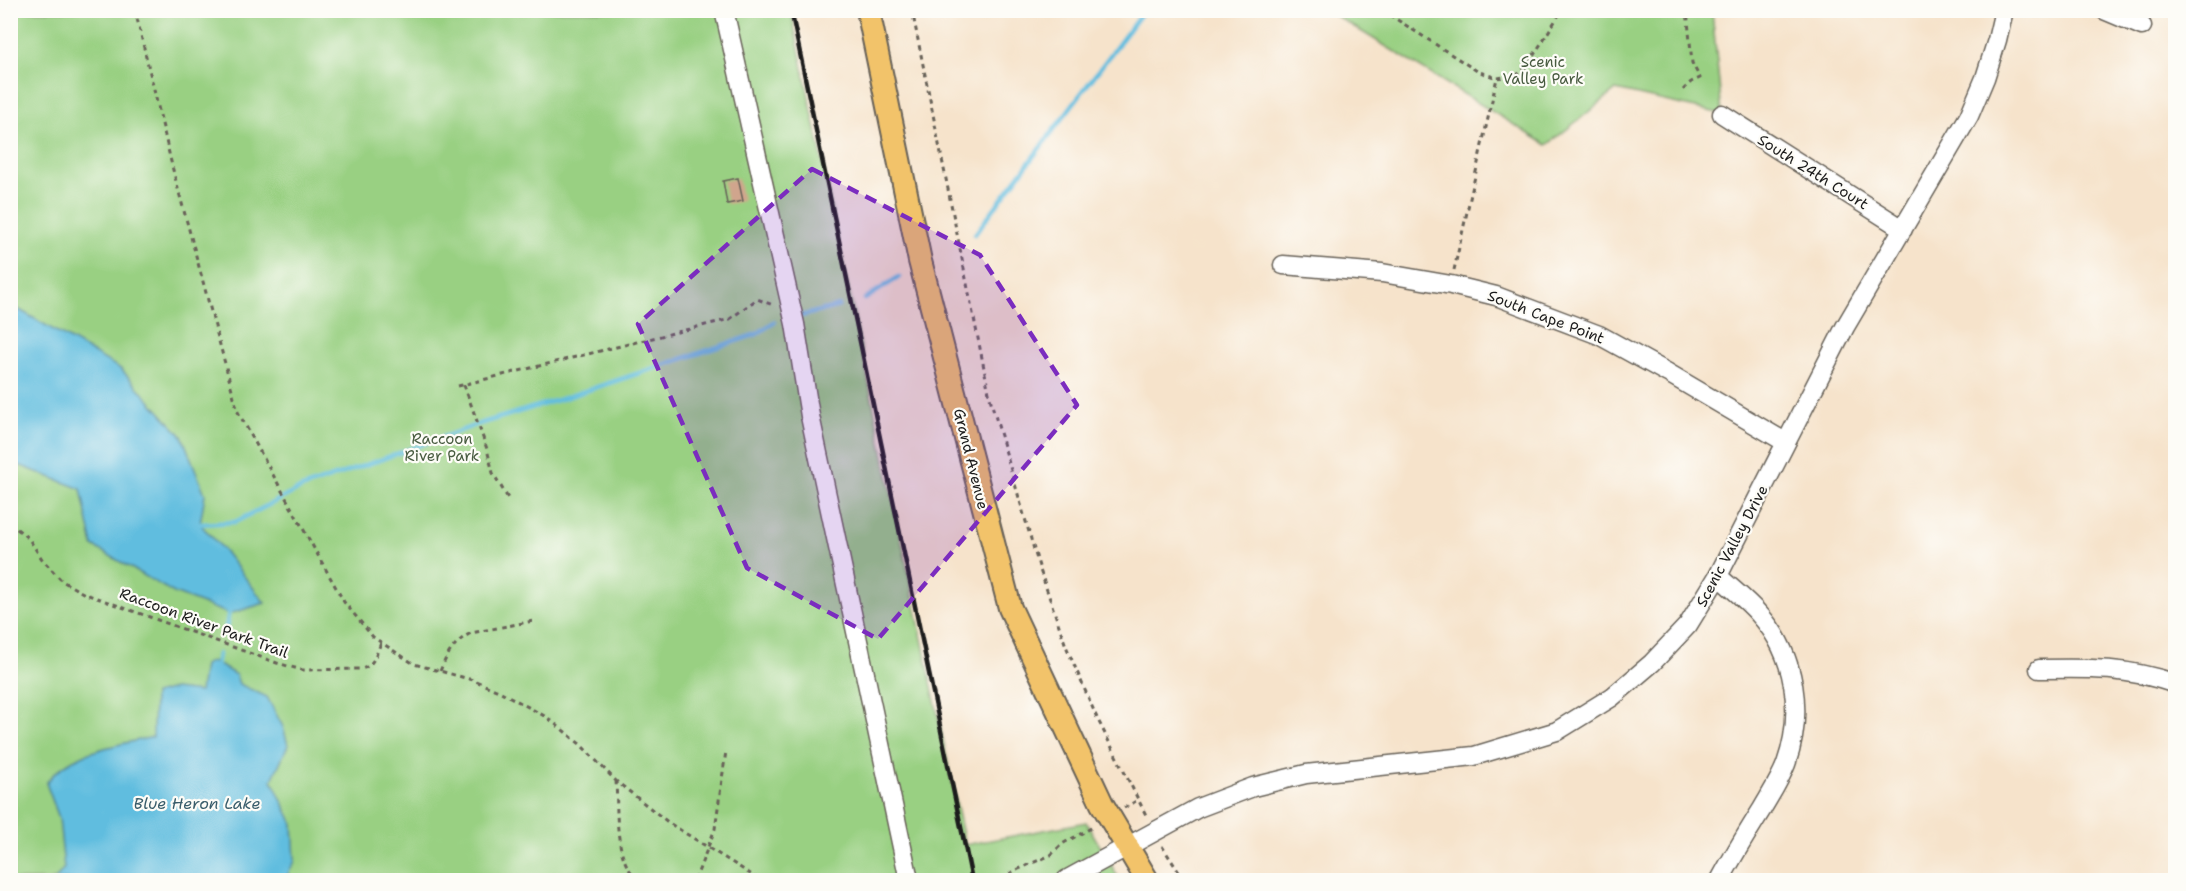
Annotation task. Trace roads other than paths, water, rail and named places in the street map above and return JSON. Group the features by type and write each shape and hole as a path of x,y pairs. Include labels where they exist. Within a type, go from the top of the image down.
{"main road":[{"name":"Grand Avenue","path":"868,10 920,261 1010,608 1092,784 1147,880"}],"street":[{"path":"724,10 791,311 810,416 909,880"},
{"name":"Scenic Valley Drive","path":"1066,880 1198,808 1253,787 1306,774 1474,756 1557,731 1612,697 1652,663 1688,625 1718,576 1845,327 1970,116 1985,78 2004,10"},
{"path":"2104,10 2142,26"},
{"name":"South 24th Court","path":"1722,114 1903,230"},
{"name":"South Cape Point","path":"1283,265 1382,273 1451,285 1496,296 1599,335 1785,442"},
{"path":"1718,576 1759,613 1774,633 1792,676 1796,698 1793,743 1785,766 1720,880"},
{"path":"2039,669 2128,670 2175,684"}],"water":[{"path":"11,305 121,369 182,436 205,494 200,524 265,603 229,614 174,593 93,546 81,489 11,462"},
{"name":"Blue Heron Lake","path":"212,661 236,675 239,684 267,697 283,727 288,745 272,780 293,824 295,861 288,874 289,880 55,880 64,868 59,818 46,783 56,772 81,756 153,737 154,694 174,689 200,692 204,665"}],"waterway":[{"path":"975,234 1144,10"},
{"path":"865,299 899,277"},
{"path":"801,316 839,306"},
{"path":"198,528 200,524 235,522 302,488 479,424 757,334 774,322"},
{"path":"225,634 229,611"},
{"path":"216,666 218,654"}],"railway":[{"path":"791,10 972,880"}],"park label":[{"name":"Scenic Valley Park","path":"1543,70"},
{"name":"Raccoon River Park","path":"442,448"}]}
